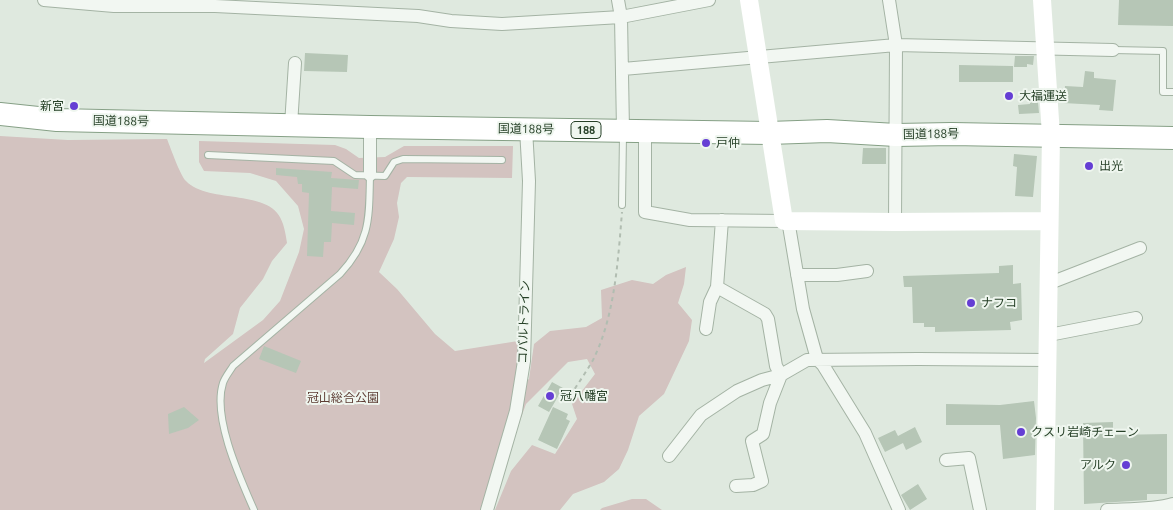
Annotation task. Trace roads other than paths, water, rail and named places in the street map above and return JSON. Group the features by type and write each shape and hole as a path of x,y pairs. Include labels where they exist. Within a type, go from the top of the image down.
{"highway":[{"name":"国道188号","path":"0,114 57,120 370,127 769,133 828,131 896,134 1173,138"}],"street":[{"path":"44,0 114,6 216,6 418,16 451,21 502,24 621,17 709,0"},
{"path":"618,0 621,17 623,130"},
{"path":"749,0 784,221 789,226 803,309 817,359 823,364 865,433 899,510"},
{"path":"890,0 896,45 895,222"},
{"path":"1042,0 1051,135 1046,510"},
{"path":"622,68 896,45 1113,50"},
{"path":"291,125 294,63"},
{"path":"370,127 370,175"},
{"name":"コバルトライン","path":"487,510 516,411 524,361 529,181 526,129"},
{"path":"645,130 645,212 690,220 1049,222"},
{"path":"706,329 710,302 717,287 722,220"},
{"path":"1050,283 1140,248"},
{"path":"797,275 837,275 867,270"},
{"path":"717,287 765,314 768,318 776,366 781,375 770,404 764,434 752,441 762,481 753,485 736,486"},
{"path":"1049,335 1136,318"},
{"path":"669,456 700,415 737,391 762,380 781,375 807,360 1048,360"},
{"path":"946,460 968,458 980,510"},
{"path":"1107,510 1169,507"}],"lane":[{"path":"1113,50 1163,51 1163,92 1173,92"},
{"path":"622,205 623,130"},
{"path":"208,155 334,161 356,175 385,176 394,162 403,159 502,160"},
{"path":"254,510 231,453 223,422 221,397 223,382 233,366 350,262 360,248 369,220 370,175"}],"place":[{"name":"大福運送","path":"1009,96"},
{"name":"新宮","path":"74,106"},
{"name":"戸仲","path":"706,143"},
{"name":"出光","path":"1089,166"},
{"name":"ナフコ","path":"971,303"},
{"name":"冠八幡宮","path":"550,396"},
{"name":"クスリ岩崎チェーン","path":"1021,432"},
{"name":"アルク","path":"1126,465"}],"park label":[{"name":"冠山総合公園","path":"343,398"}]}
